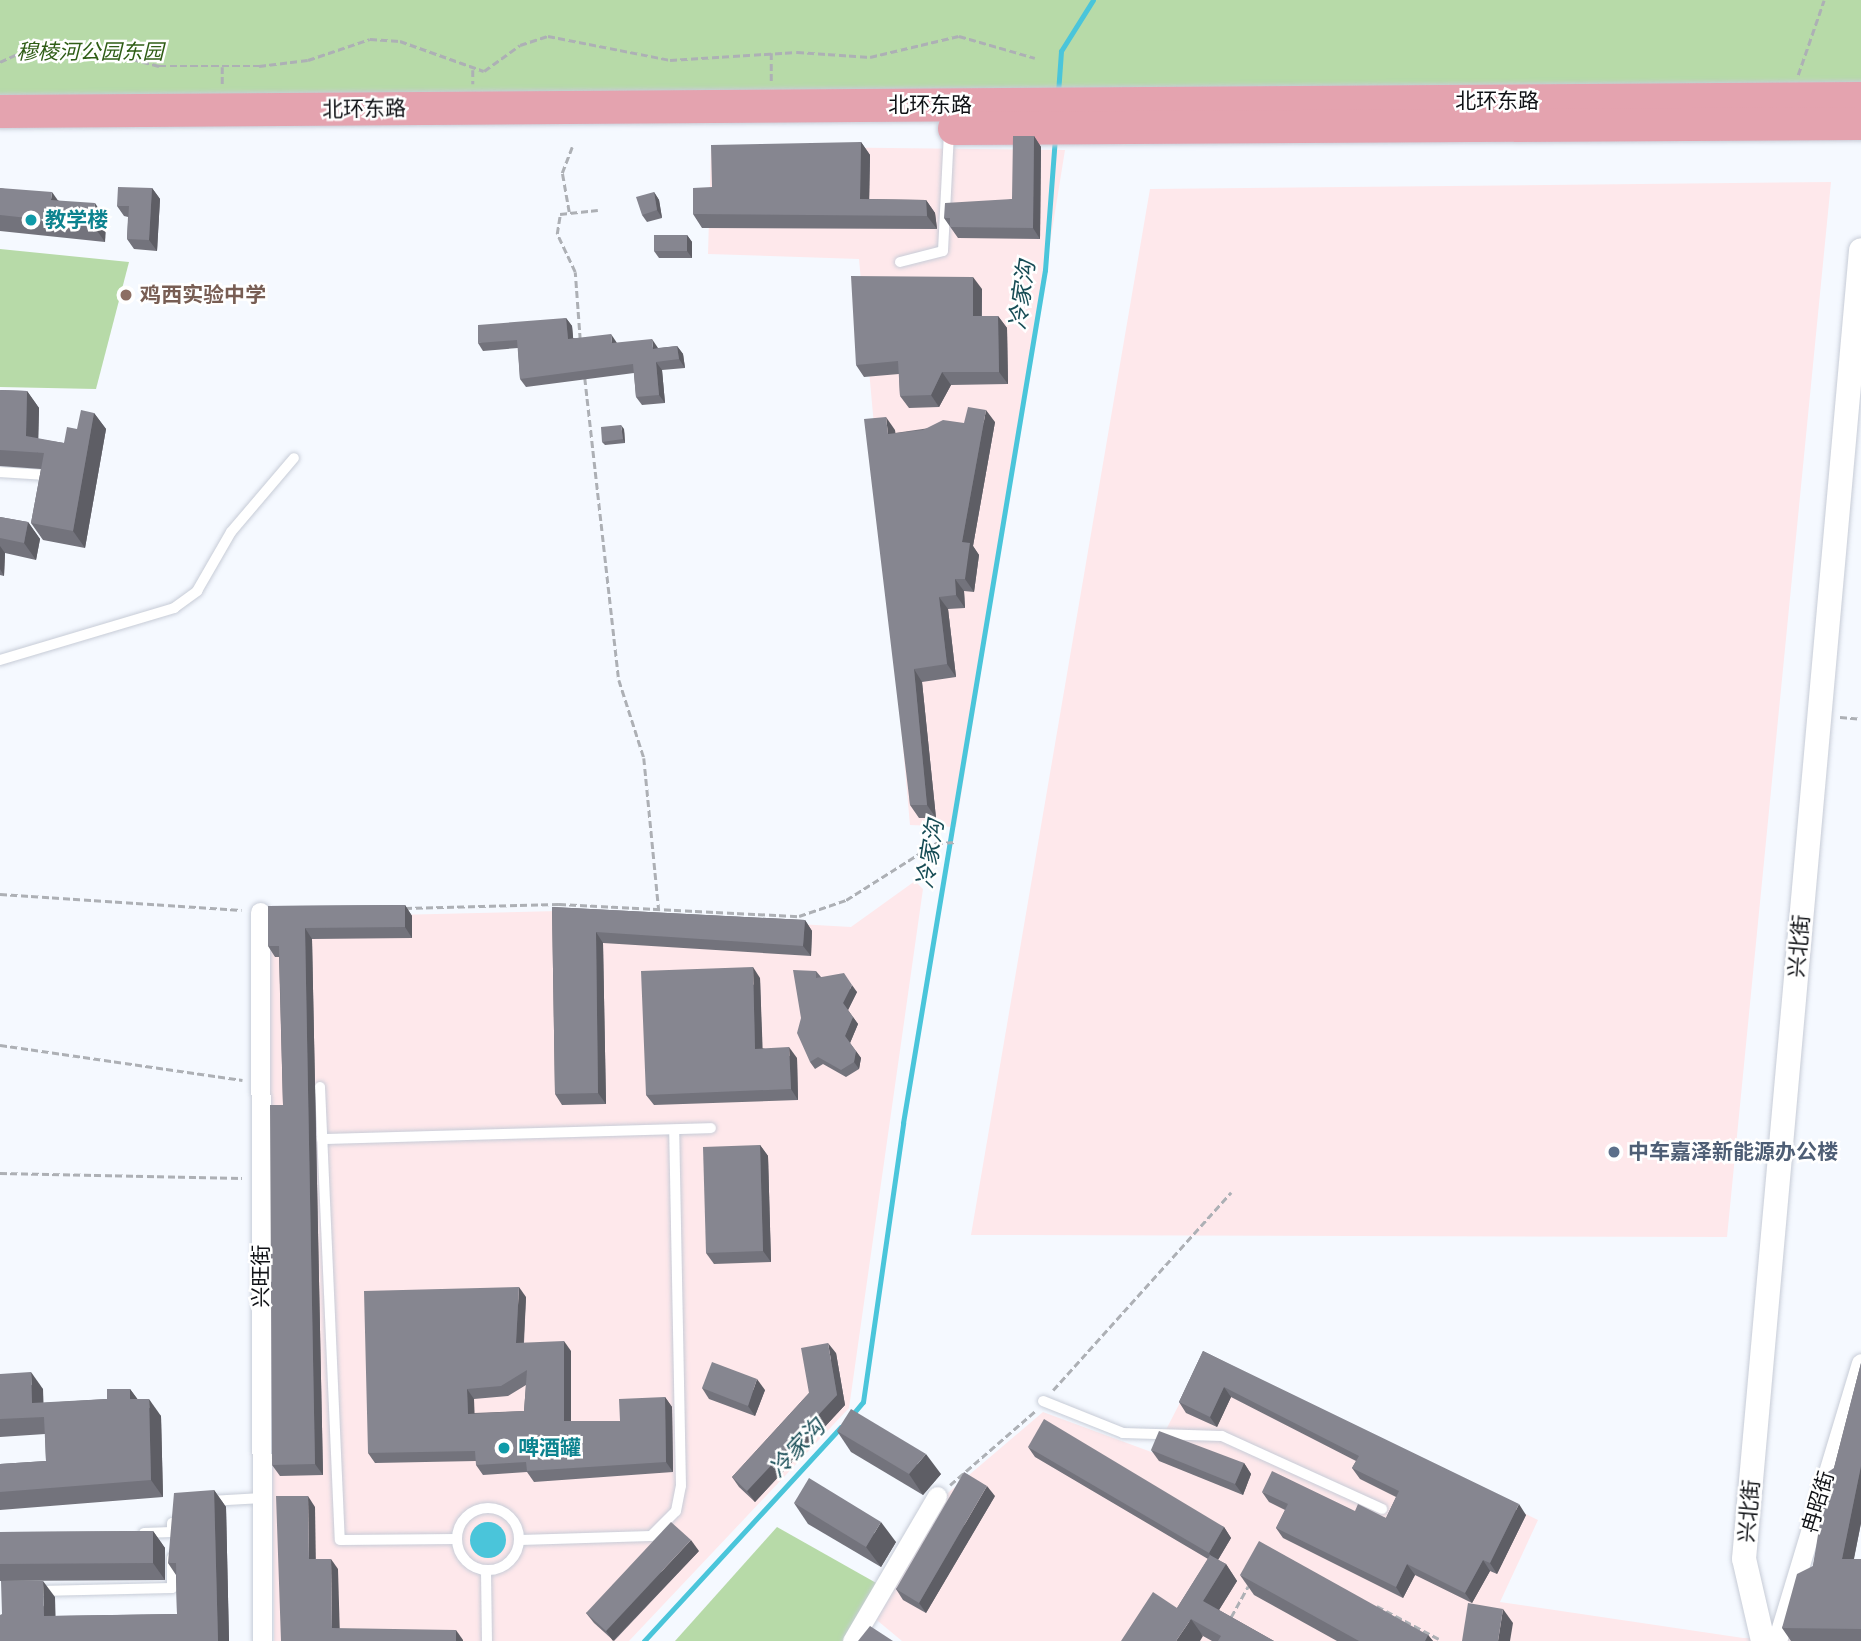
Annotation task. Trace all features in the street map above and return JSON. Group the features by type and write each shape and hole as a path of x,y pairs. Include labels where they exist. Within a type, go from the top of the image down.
{"highway":[{"name":"北环东路","path":"0,111 1861,98"},
{"name":"北环东路","path":"0,132 1861,124"}],"street":[{"name":"兴北街","path":"1763,1641 1744,1559 1861,250"},
{"name":"兴旺街","path":"260,912 262,1641"},
{"name":"冉昭街","path":"1777,1641 1861,1363"},
{"path":"852,1641 937,1496"}],"lane":[{"path":"900,262 943,251 947,128"},
{"path":"0,660 174,608 197,591 231,532 294,457"},
{"path":"0,472 45,475"},
{"path":"320,1087 340,1540 457,1539"},
{"path":"323,1139 711,1128"},
{"path":"520,1540 651,1536 676,1511 681,1486 674,1129"},
{"path":"1043,1401 1123,1433 1222,1436 1382,1509"},
{"path":"198,1502 262,1498"},
{"path":"486,1508 506,1513 520,1540 506,1566 486,1571 467,1563 457,1539 467,1516 486,1508"},
{"path":"26,1591 172,1588 173,1513"},
{"path":"132,1533 172,1532"},
{"path":"486,1571 487,1641"}],"path":[{"path":"1793,99 1804,42 1824,0"},
{"path":"0,62 37,45 71,43 159,66 258,66 308,60 370,38 400,41 484,71 520,45 548,36 670,60 797,52 870,57 959,36 1035,58"},
{"path":"569,212 562,173 572,147"},
{"path":"581,348 575,272 557,234 560,214 598,210"},
{"path":"584,372 619,680 643,758 659,911"},
{"path":"396,908 559,904 799,916 846,900 943,843 957,842"},
{"path":"0,894 260,912"},
{"path":"0,1045 261,1083"},
{"path":"0,1173 261,1178"},
{"path":"937,1496 1043,1401 1231,1192"},
{"path":"1224,1630 1250,1584"},
{"path":"1366,1601 1439,1639"}],"shaded area":[{"path":"711,146 1065,150 956,827 910,825 859,259 708,254"},
{"path":"1831,182 1727,1237 971,1235 1150,189"},
{"path":"915,881 923,889 849,1408 629,1641 274,1641 267,918 559,911 851,927"},
{"path":"1203,1358 1538,1520 1500,1602 1743,1638 1861,1635 1861,1641 902,1641 872,1616 942,1498 1043,1412 1154,1453"}],"green space":[{"name":"穆棱河公园东园","path":"0,0 1861,0 1861,92 0,106"},
{"path":"0,249 129,262 96,389 0,387"},
{"path":"777,1527 878,1584 843,1641 675,1641"}],"water":[{"path":"488,1522 501,1527 506,1540 501,1553 488,1558 475,1553 470,1540 475,1527"}],"building":[{"path":"1013,136 1034,136 1033,228 950,227 950,218 944,218 945,203 1012,199"},
{"path":"861,142 860,199 926,200 927,216 693,214 693,188 712,187 711,145"},
{"path":"118,187 152,188 149,240 127,239 129,206 117,206"},
{"path":"0,188 52,192 51,200 95,203 93,225 0,215"},
{"path":"654,192 657,210 642,215 636,197"},
{"path":"654,235 687,235 687,251 654,251"},
{"path":"851,276 973,277 973,316 998,316 999,372 942,372 931,395 900,396 898,361 856,365"},
{"path":"566,318 568,339 611,334 612,343 652,339 653,349 677,346 679,359 656,362 659,395 636,397 633,364 520,379 517,340 478,343 478,325"},
{"path":"0,390 27,391 26,436 64,443 67,427 77,429 81,410 94,413 73,531 31,523 44,453 0,450"},
{"path":"968,407 986,410 962,542 970,543 965,579 955,579 956,595 939,597 947,664 914,669 927,805 910,805 864,419 886,417 888,434 923,430 943,420 964,423"},
{"path":"621,425 623,439 602,442 601,427"},
{"path":"0,517 28,522 24,543 0,538"},
{"path":"405,905 405,927 305,928 315,1464 272,1465 270,1105 283,1105 279,946 268,946 268,906"},
{"path":"552,907 805,920 803,946 596,932 598,1093 555,1094"},
{"path":"753,967 755,1049 789,1047 791,1089 646,1095 641,971"},
{"path":"793,970 816,971 816,978 844,973 852,985 843,1003 853,1017 845,1036 856,1051 854,1062 841,1070 818,1057 810,1062 797,1033 801,1018"},
{"path":"760,1145 763,1251 706,1253 703,1147"},
{"path":"519,1287 516,1343 564,1341 564,1421 620,1421 619,1399 665,1397 666,1462 527,1471 526,1462 476,1465 475,1451 368,1453 364,1291","holes":["527,1370 524,1411 468,1414 467,1389 501,1386"]},
{"path":"828,1343 837,1395 747,1491 732,1477 809,1393 801,1348"},
{"path":"1203,1351 1519,1504 1490,1563 1483,1560 1465,1593 1407,1564 1396,1587 1276,1528 1288,1504 1262,1492 1272,1471 1355,1511 1358,1504 1386,1518 1399,1491 1352,1468 1359,1456 1224,1387 1210,1417 1179,1402"},
{"path":"712,1362 757,1379 748,1406 702,1388"},
{"path":"1861,1363 1861,1466 1842,1559 1861,1559 1861,1629 1782,1628 1797,1574 1813,1566 1828,1472 1834,1468"},
{"path":"31,1372 32,1403 107,1399 107,1389 130,1389 130,1399 149,1399 151,1480 0,1492 0,1464 46,1461 44,1417 0,1419 0,1374"},
{"path":"851,1409 926,1454 909,1474 837,1431"},
{"path":"1044,1419 1224,1527 1209,1553 1028,1447"},
{"path":"1159,1431 1244,1463 1235,1484 1151,1450"},
{"path":"964,1472 987,1486 919,1603 896,1589"},
{"path":"809,1478 881,1522 866,1547 794,1503"},
{"path":"214,1490 218,1641 0,1641 1,1581 43,1581 44,1616 177,1614 176,1563 168,1563 174,1493"},
{"path":"276,1496 308,1496 309,1559 331,1559 332,1628 456,1630 456,1641 281,1641"},
{"path":"671,1522 691,1540 606,1631 586,1613"},
{"path":"153,1531 153,1563 0,1564 0,1532"},
{"path":"1259,1541 1428,1635 1425,1641 1359,1641 1240,1575"},
{"path":"1210,1555 1226,1564 1203,1601 1274,1641 1218,1641 1221,1636 1191,1619 1176,1641 1121,1641 1153,1592 1177,1608"},
{"path":"1468,1603 1503,1609 1498,1641 1462,1641"},
{"path":"870,1626 893,1641 858,1641"}],"waterway":[{"name":"冷家沟","path":"1058,93 1061,51 1093,0"},
{"name":"冷家沟","path":"852,1415 863,1402 903,1123 1045,270 1055,138"},
{"name":"冷家沟","path":"644,1641 841,1427"}],"place":[{"name":"教学楼","path":"31,220"},
{"name":"鸡西实验中学","path":"126,295"},
{"name":"中车嘉泽新能源办公楼","path":"1614,1152"},
{"name":"啤酒罐","path":"504,1448"}]}
